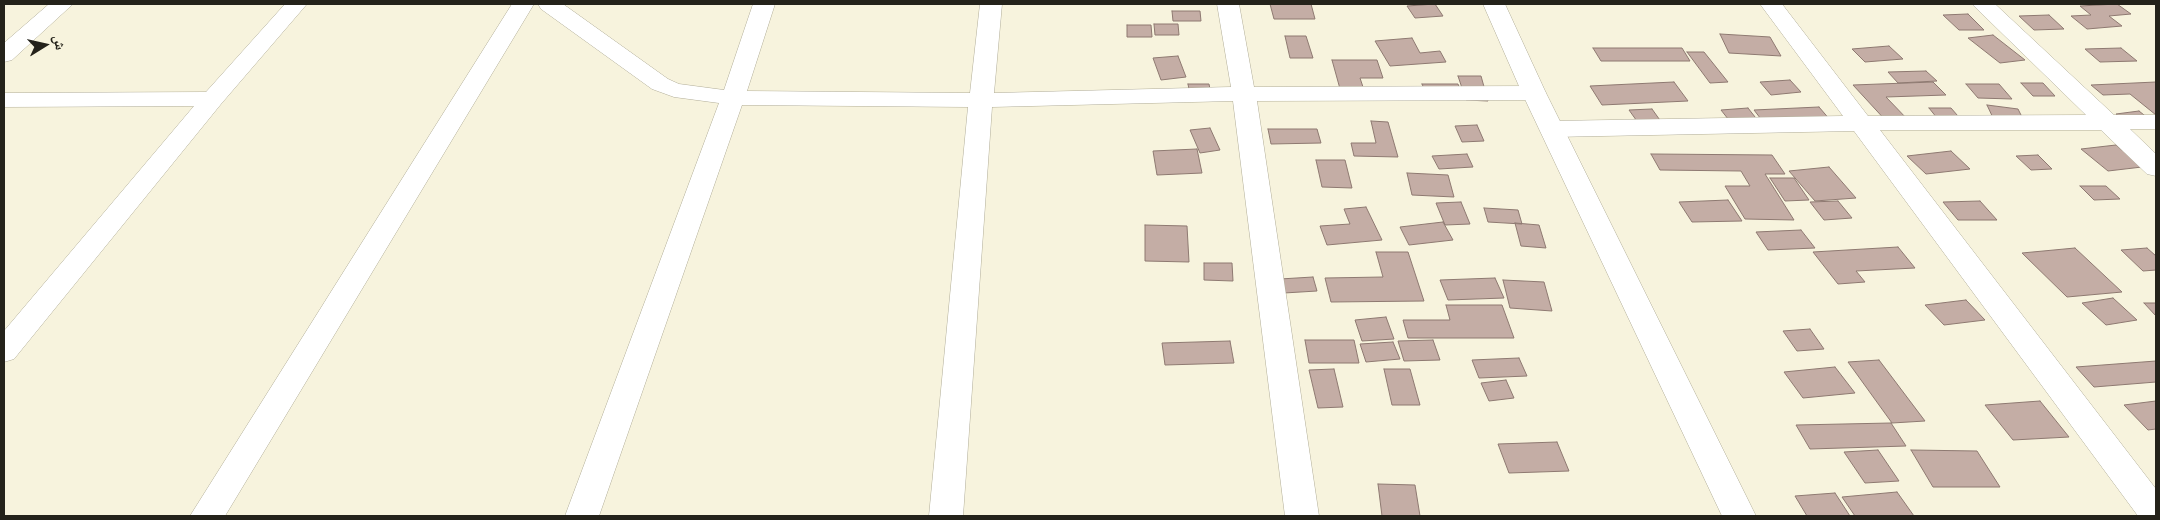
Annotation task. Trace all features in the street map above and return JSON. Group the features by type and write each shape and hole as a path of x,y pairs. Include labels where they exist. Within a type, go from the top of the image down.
{"street":[{"path":"4,55 62,4"},
{"path":"4,351 213,99 296,4"},
{"path":"207,516 522,4"},
{"path":"549,4 660,84 674,90 733,98 981,100 1244,94 1534,93"},
{"path":"582,516 733,98 764,4"},
{"path":"946,516 981,100 992,4"},
{"path":"1228,4 1244,94 1302,516"},
{"path":"1494,4 1534,93 1739,516"},
{"path":"1771,4 2156,514"},
{"path":"1983,4 2156,168"},
{"path":"4,100 213,99"},
{"path":"1552,129 1861,123 2156,122"}],"building":[{"path":"1270,4 1311,4 1315,19 1274,19"},
{"path":"1435,4 1443,16 1415,18 1407,6"},
{"path":"2117,4 2131,14 2109,16 2122,26 2087,29 2071,16 2091,15 2080,6"},
{"path":"1172,11 1200,11 1201,21 1173,21"},
{"path":"1968,14 1984,30 1959,30 1943,15"},
{"path":"2049,15 2064,29 2034,30 2019,16"},
{"path":"1154,24 1178,24 1179,35 1155,35"},
{"path":"1127,25 1151,25 1152,37 1127,37"},
{"path":"1720,34 1770,37 1781,56 1729,53"},
{"path":"1993,35 2025,60 2000,63 1968,38"},
{"path":"1285,36 1306,36 1313,58 1290,58"},
{"path":"1412,38 1420,53 1440,51 1446,62 1390,66 1375,41"},
{"path":"1889,46 1903,59 1865,62 1852,49"},
{"path":"1593,48 1682,48 1690,61 1601,61"},
{"path":"2121,48 2137,61 2100,62 2085,49"},
{"path":"1687,52 1704,52 1728,82 1710,83"},
{"path":"1178,56 1186,77 1161,80 1153,58"},
{"path":"1332,60 1377,60 1383,78 1360,78 1366,96 1342,96"},
{"path":"1926,71 1937,81 1898,83 1888,72"},
{"path":"1458,76 1481,76 1488,101 1466,100"},
{"path":"1790,80 1801,92 1771,95 1760,82"},
{"path":"1674,82 1688,101 1602,105 1590,86"},
{"path":"1933,82 1946,95 1886,97 1910,122 1888,123 1853,85"},
{"path":"2156,82 2156,115 2130,94 2103,95 2091,85"},
{"path":"2021,83 2043,83 2055,96 2033,96"},
{"path":"1188,84 1209,84 1211,94 1190,95"},
{"path":"1422,84 1458,84 1463,98 1428,98"},
{"path":"1966,84 1999,84 2012,99 1978,98"},
{"path":"1987,105 2018,109 2026,125 1994,120"},
{"path":"1819,107 1831,121 1764,123 1754,110"},
{"path":"1748,108 1759,122 1732,124 1721,110"},
{"path":"1929,108 1951,108 1964,123 1941,123"},
{"path":"1652,109 1662,123 1639,124 1629,110"},
{"path":"2139,111 2154,123 2132,126 2116,114"},
{"path":"1371,121 1388,122 1398,157 1354,156 1351,143 1376,143"},
{"path":"1477,125 1484,141 1462,142 1455,126"},
{"path":"1210,128 1220,150 1200,153 1190,130"},
{"path":"1268,129 1317,129 1321,143 1271,144"},
{"path":"2116,145 2142,167 2108,171 2081,149"},
{"path":"1197,149 1202,173 1157,175 1153,151"},
{"path":"1951,151 1970,169 1926,174 1907,156"},
{"path":"1467,154 1473,167 1439,169 1432,156"},
{"path":"1651,154 1772,155 1785,174 1765,174 1794,220 1745,219 1725,186 1750,186 1741,171 1660,170"},
{"path":"2038,155 2052,169 2031,170 2016,156"},
{"path":"1316,160 1345,160 1352,188 1322,187"},
{"path":"1829,167 1856,198 1815,201 1789,171"},
{"path":"1407,173 1448,175 1454,197 1412,195"},
{"path":"1770,178 1794,178 1809,200 1785,201"},
{"path":"2080,186 2106,186 2120,199 2094,200"},
{"path":"1728,200 1742,221 1692,222 1679,202"},
{"path":"1838,201 1852,218 1824,220 1810,202"},
{"path":"1980,201 1997,220 1958,220 1943,202"},
{"path":"1461,202 1470,224 1445,225 1436,203"},
{"path":"1366,207 1382,240 1327,245 1320,226 1350,224 1344,209"},
{"path":"1484,208 1518,210 1522,224 1488,222"},
{"path":"1443,222 1453,240 1409,245 1400,227"},
{"path":"1515,223 1539,225 1546,248 1521,246"},
{"path":"1145,225 1187,226 1189,262 1145,261"},
{"path":"1801,230 1815,248 1768,250 1756,232"},
{"path":"1898,247 1915,268 1856,271 1865,282 1838,284 1813,252"},
{"path":"2075,248 2122,292 2067,297 2022,253"},
{"path":"2147,248 2156,256 2156,270 2143,271 2121,250"},
{"path":"1376,252 1408,252 1424,301 1331,302 1325,278 1383,277"},
{"path":"1204,263 1232,263 1233,281 1204,280"},
{"path":"1313,277 1317,291 1284,293 1280,279"},
{"path":"1495,278 1504,298 1448,300 1440,280"},
{"path":"1503,280 1544,282 1552,311 1510,308"},
{"path":"2113,298 2137,320 2106,325 2082,303"},
{"path":"1966,300 1985,320 1944,325 1925,305"},
{"path":"2144,303 2156,303 2156,316"},
{"path":"1446,305 1502,305 1514,338 1408,338 1403,320 1450,320"},
{"path":"1386,317 1394,339 1362,341 1355,320"},
{"path":"1810,329 1824,349 1797,351 1783,331"},
{"path":"1305,340 1354,340 1359,363 1309,363"},
{"path":"1433,340 1440,360 1404,361 1398,341"},
{"path":"1230,341 1234,363 1165,365 1162,343"},
{"path":"1393,342 1400,359 1366,362 1360,344"},
{"path":"1519,358 1527,376 1479,378 1472,360"},
{"path":"1879,360 1925,421 1892,423 1848,362"},
{"path":"2156,361 2156,382 2094,387 2076,367"},
{"path":"1835,367 1855,393 1803,398 1784,372"},
{"path":"1334,369 1343,407 1318,408 1309,370"},
{"path":"1384,369 1410,369 1420,405 1392,405"},
{"path":"1506,380 1514,398 1489,401 1481,383"},
{"path":"2040,401 2069,437 2013,440 1985,405"},
{"path":"2156,401 2156,429 2148,430 2124,405"},
{"path":"1891,423 1906,446 1810,449 1796,425"},
{"path":"1557,442 1569,471 1509,473 1498,444"},
{"path":"1878,450 1899,481 1865,483 1844,452"},
{"path":"1911,450 1977,451 2000,487 1933,487"},
{"path":"1378,484 1415,485 1420,516 1382,516"},
{"path":"1897,492 1914,516 1855,516 1842,497"},
{"path":"1835,493 1850,516 1807,516 1795,496"}]}
